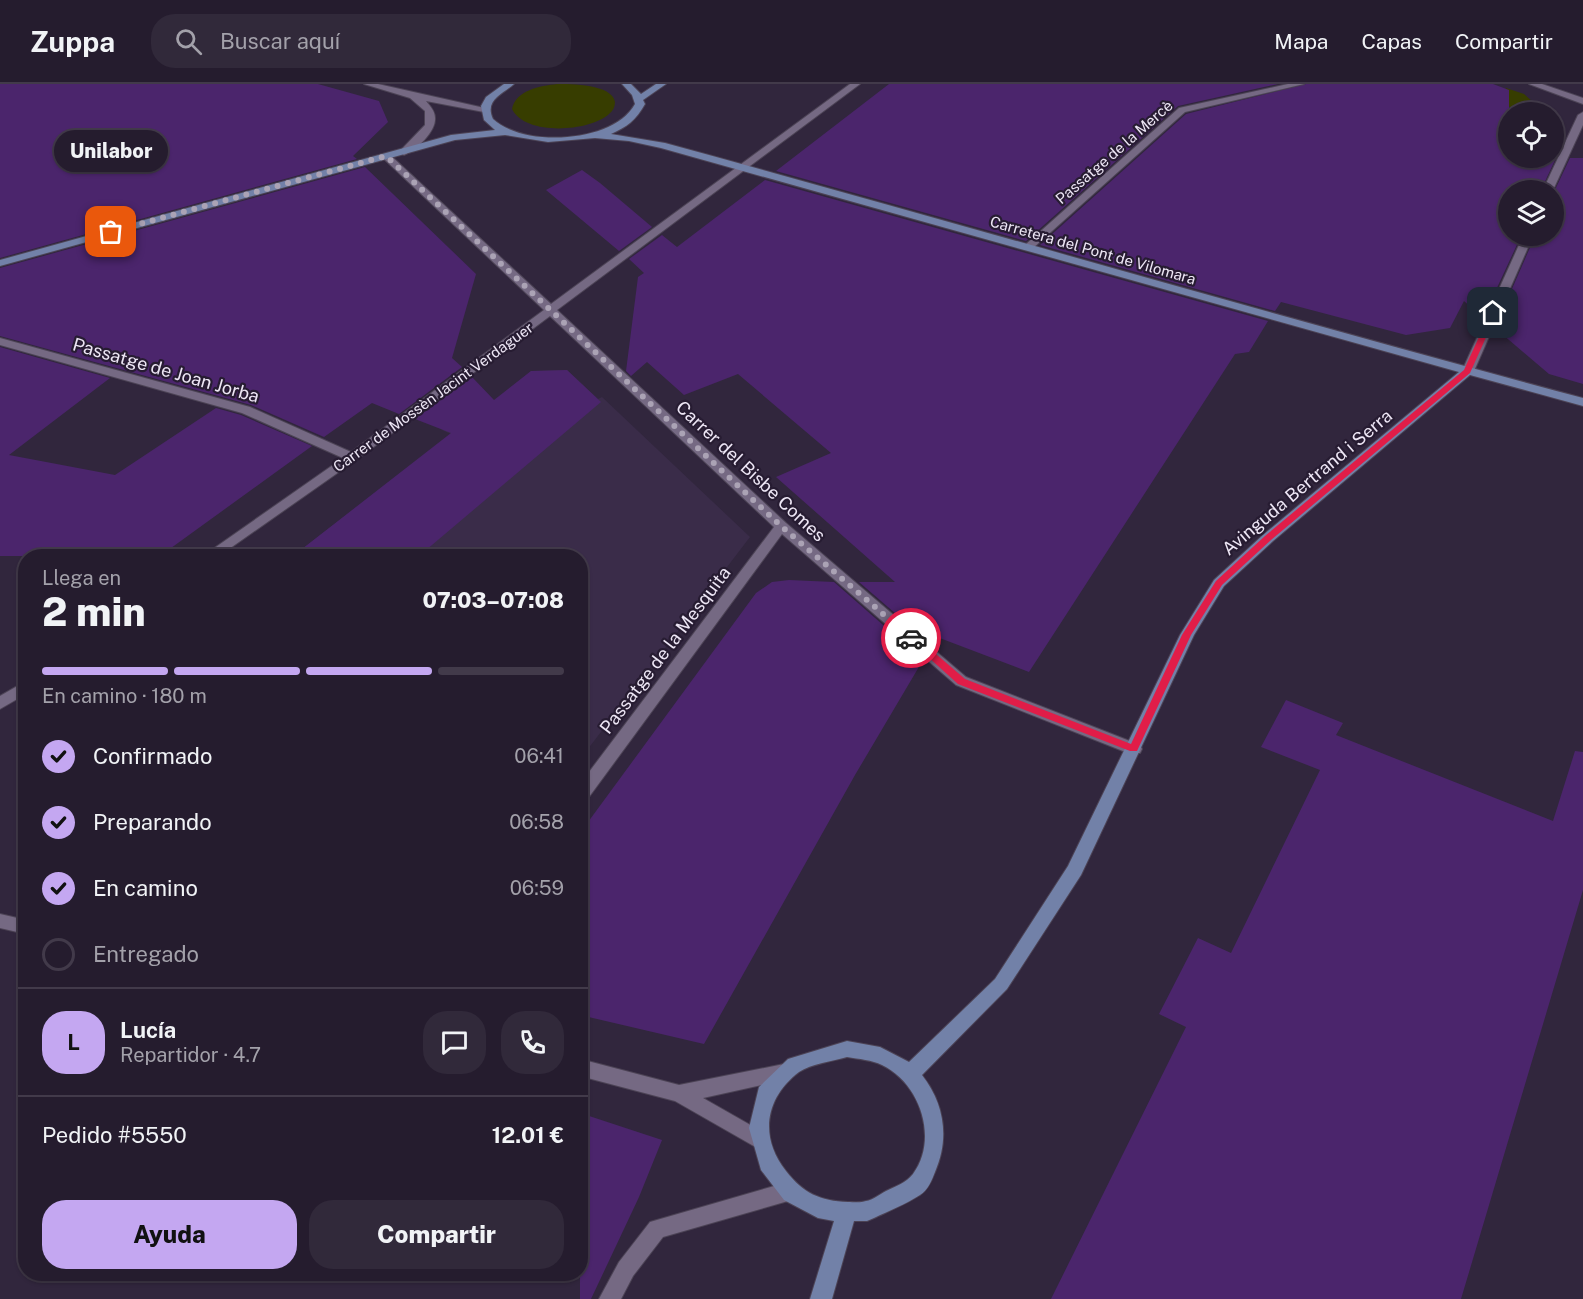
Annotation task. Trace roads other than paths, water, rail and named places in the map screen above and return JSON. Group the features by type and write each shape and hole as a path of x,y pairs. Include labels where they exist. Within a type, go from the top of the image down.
{"street":[{"path":"368,84 485,113 494,125 507,132 529,138 554,140 594,135 620,126 632,118 639,108 639,99 626,84"},
{"path":"454,138 485,113 491,96 510,84"},
{"path":"639,99 662,84"},
{"name":"Carrer de Mossèn Jacint Verdaguer","path":"220,549 352,457 856,84"},
{"name":"Passatge de la Mercè","path":"1029,246 1182,110 1300,84"},
{"path":"1533,84 1583,101"},
{"path":"404,152 421,138 431,120 431,113 427,106 413,96"},
{"path":"1553,180 1583,115"},
{"path":"0,263 454,138 507,132"},
{"name":"Carretera del Pont de Vilomara","path":"594,135 644,140 1583,402"},
{"name":"Carrer del Bisbe Comes","path":"386,156 552,309 781,526 961,681 1134,749"},
{"path":"1468,371 1524,246"},
{"name":"Passatge de Joan Jorba","path":"0,341 246,410 352,457"},
{"name":"Avinguda Bertrand i Serra","path":"910,1074 1001,984 1075,870 1187,635 1219,583 1268,538 1468,371"},
{"name":"Passatge de la Mesquita","path":"588,786 781,526"},
{"path":"0,704 18,692"},
{"path":"0,921 18,925"},
{"path":"847,1049 870,1052 891,1060 910,1074 925,1094 934,1116 935,1140 930,1164 917,1185 897,1200 873,1210 846,1213 825,1210 788,1192 774,1176 764,1159 758,1125 765,1095 773,1082 784,1072 802,1059 824,1051 847,1049"},
{"path":"588,1068 679,1094 759,1140"},
{"path":"679,1094 784,1072"},
{"path":"610,1299 626,1269 657,1228 788,1192"},
{"path":"821,1299 846,1213"}],"place":[{"name":"Unilabor","path":"111,232"}]}
